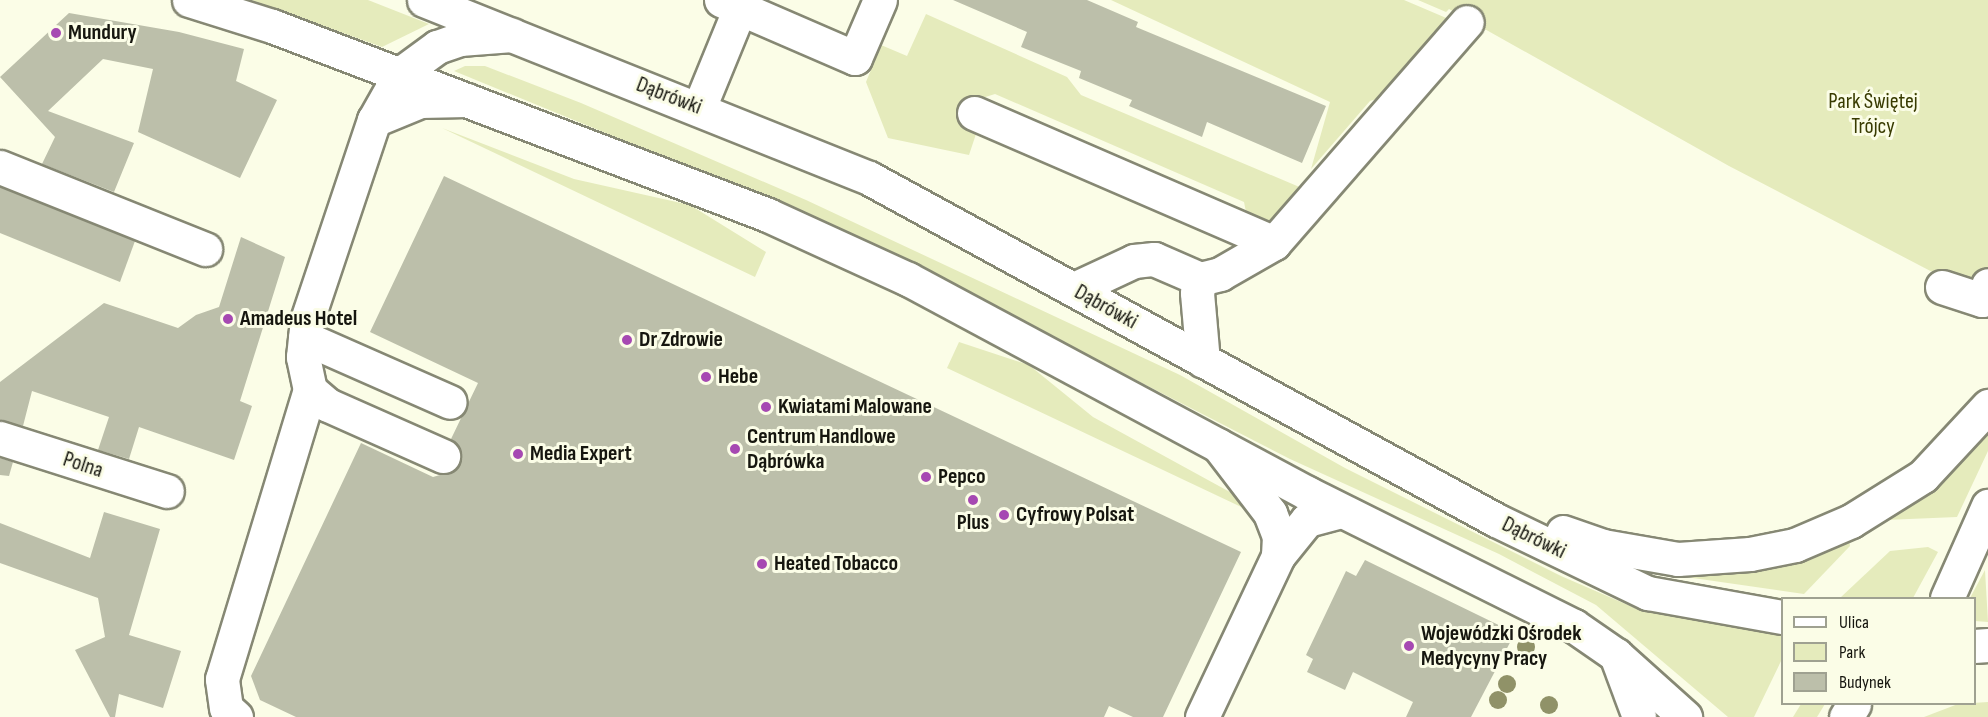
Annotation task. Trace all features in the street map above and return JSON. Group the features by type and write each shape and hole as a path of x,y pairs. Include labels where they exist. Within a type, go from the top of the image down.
{"main road":[{"path":"189,0 400,74 768,215 839,247 1341,511 1529,602 1616,655 1685,717"},
{"name":"Dąbrówki","path":"424,0 699,108 869,178 1496,520 1648,593 1781,617"},
{"path":"699,108 730,4 855,58 880,0"},
{"path":"1074,289 1128,262 1154,259 1200,279 1220,274 1274,243 1467,22"},
{"path":"236,717 226,708 222,679 310,390 303,357 305,338 320,274 374,120 400,74 437,47 460,39 512,35"},
{"path":"374,120 420,100 468,100"},
{"path":"974,113 1274,243"},
{"path":"0,168 205,249"},
{"path":"1200,279 1197,293 1203,361"},
{"path":"1942,287 1982,300 1988,285"},
{"path":"305,338 450,402"},
{"path":"310,390 328,405 443,456"},
{"path":"1496,520 1528,520 1603,546 1678,559 1750,554 1795,545 1851,522 1923,476 1988,406"},
{"name":"Polna","path":"0,438 166,491"},
{"path":"1217,445 1270,513 1279,536 1278,556"},
{"path":"1947,597 1988,506"},
{"path":"1202,717 1278,556 1307,520 1341,511"},
{"path":"1616,655 1639,717"}],"green space":[{"path":"251,0 368,0 429,24 382,47"},
{"path":"1111,0 1404,0 1458,23 1394,93 1370,101 1311,169 1330,102"},
{"name":"Park Świętej Trójcy","path":"1418,0 1988,0 1988,301 1729,166 1449,9 1446,12"},
{"path":"926,14 1067,77 1081,95 1316,194 1274,243 1250,232 1244,202 995,94 979,99 966,126 976,134 969,155 888,138 866,82 881,45 907,56"},
{"path":"465,66 485,66 581,103 806,200 1180,375 1345,468 1561,576 1637,609 1781,636 1781,661 1754,717 1728,717 1596,605 1499,554 1290,459 852,234 454,71"},
{"path":"442,128 574,179 690,205 766,252 755,277"},
{"path":"959,342 1029,365 1093,417 1239,497 1254,513 947,368"},
{"path":"1988,430 1988,451 1957,517 1885,520 1930,489"},
{"path":"1849,539 1850,546 1804,594 1686,577 1687,573"},
{"path":"1928,547 1938,552 1914,597 1841,597 1890,551"},
{"path":"1985,570 1988,622 1976,621 1976,597 1971,597"},
{"path":"1988,702 1988,717 1924,717 1955,705 1976,705 1976,703"},
{"path":"1800,705 1824,705 1817,717 1793,717"}],"building":[{"path":"953,0 1087,0 1138,22 1136,27 1326,106 1302,163 1207,122 1202,137 1129,106 1132,100 1079,78 1081,71 1021,47 1027,32"},
{"path":"69,13 179,32 244,49 236,81 277,100 240,178 138,132 153,69 103,59 48,111 134,143 114,192 42,164 55,137 0,77"},
{"name":"Centrum Handlowe Dąbrówka","path":"444,176 1241,552 1163,717 1133,717 1109,706 1104,717 296,717 260,700 251,676 361,443 433,477 454,471 460,463 458,445 451,439 478,383 370,332"},
{"path":"0,187 135,241 120,282 0,233"},
{"path":"241,237 285,257 240,401 252,406 234,460 139,427 129,459 98,450 109,417 32,391 23,426 0,420 0,382 104,303 178,328 196,315 219,307"},
{"path":"0,458 13,462 9,476 0,475"},
{"path":"104,512 160,529 129,635 181,651 163,708 119,694 115,717 110,717 75,650 105,637 98,598 0,563 0,523 90,558"},
{"name":"Wojewódzki Ośrodek Medycyny Pracy","path":"1365,560 1515,633 1471,717 1406,717 1413,702 1353,672 1345,690 1307,672 1313,659 1306,655 1346,571 1356,576"}],"place":[{"name":"Mundury","path":"56,33"},
{"name":"Amadeus Hotel","path":"228,319"},
{"name":"Dr Zdrowie","path":"627,340"},
{"name":"Hebe","path":"706,377"},
{"name":"Kwiatami Malowane","path":"766,407"},
{"name":"Centrum Handlowe Dąbrówka","path":"735,449"},
{"name":"Media Expert","path":"518,454"},
{"name":"Pepco","path":"926,477"},
{"name":"Plus","path":"973,500"},
{"name":"Cyfrowy Polsat","path":"1004,515"},
{"name":"Heated Tobacco","path":"762,564"},
{"name":"Wojewódzki Ośrodek Medycyny Pracy","path":"1409,646"}]}
